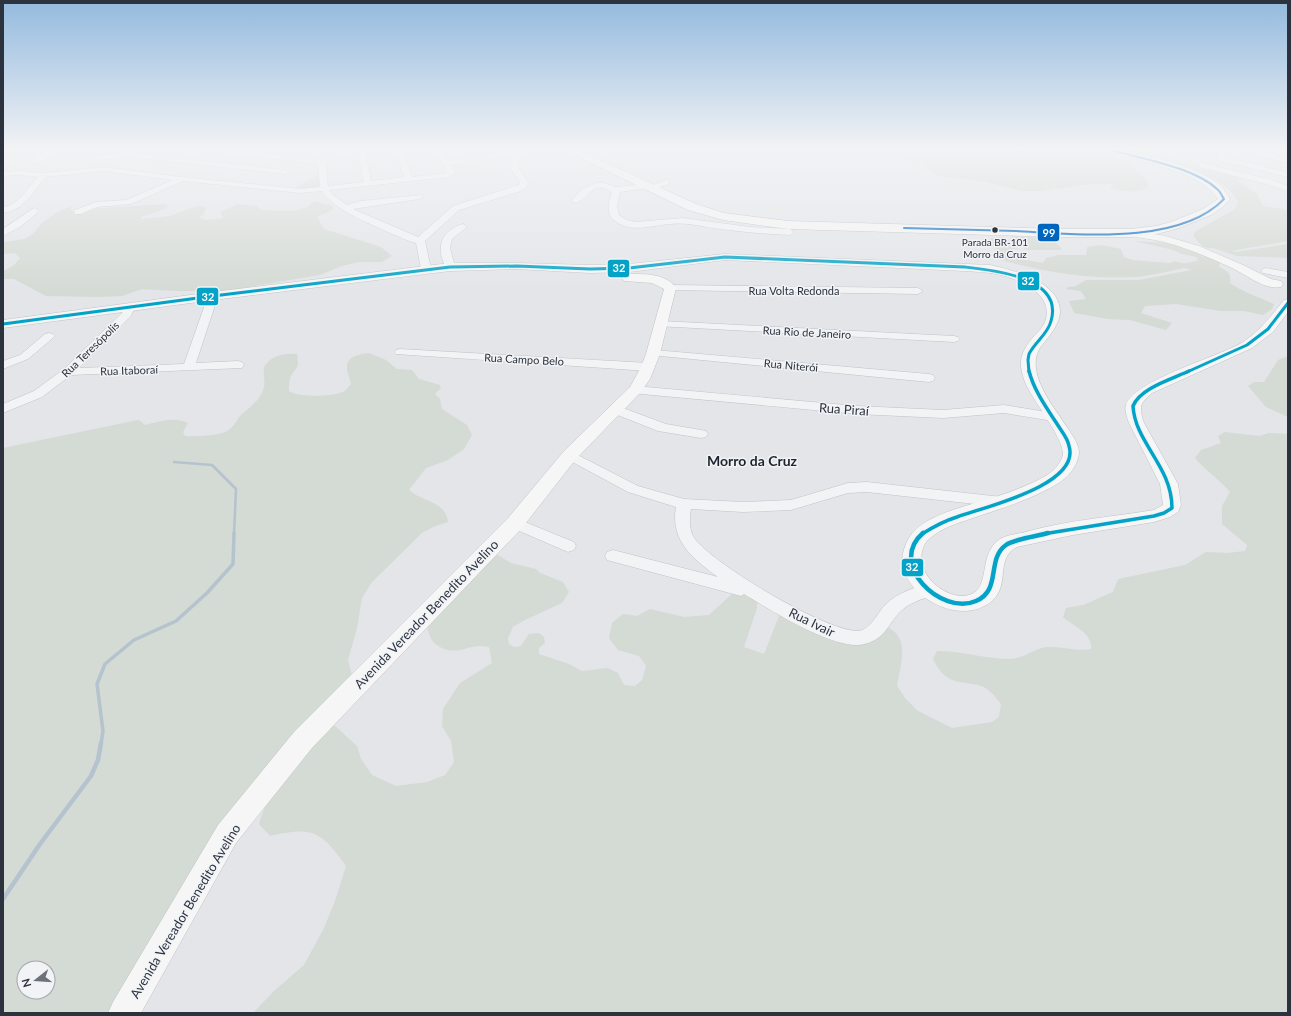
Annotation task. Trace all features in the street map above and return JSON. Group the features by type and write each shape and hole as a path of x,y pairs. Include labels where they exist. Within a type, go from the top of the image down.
{"highway":[{"path":"669,196 692,207 723,216 788,225 1062,233 1131,233 1157,230 1175,225 1207,212 1220,204 1224,199 1223,196"}],"main road":[{"path":"1175,225 1178,235 1195,248"},
{"path":"3,324 213,296 450,267 517,266 590,269 629,268 725,257 965,267 990,269 1007,273 1024,279 1043,290 1050,297 1053,304 1054,312 1051,323 1032,348 1027,366 1032,380 1069,444 1071,456 1067,466 1060,475 1002,502 937,525 922,534 915,544 912,555 912,570 928,590 941,599 959,603 975,602 986,596 991,590 995,561 998,553 1010,543 1038,535 1154,516 1164,513 1172,508 1173,497 1168,483 1136,420 1133,407 1137,398 1147,390 1247,345 1268,329 1285,287 1267,282 1239,267 1195,248 1165,239 1131,233"},
{"path":"590,269 592,275 595,277 653,278 665,283 670,288"},
{"name":"Avenida Vereador Benedito Avelino","path":"124,1013 228,834 303,740 515,523 570,455 635,390 652,360 670,288"}],"street":[{"path":"5,210 22,202 27,196"},
{"path":"78,212 96,205 128,202 139,196"},
{"path":"307,196 330,197 354,213 415,240 420,240 456,208 496,196"},
{"path":"575,202 579,196"},
{"path":"615,196 613,209 614,215 627,224 635,225 682,221 753,230 790,232"},
{"path":"346,208 360,204 419,197"},
{"path":"3,233 17,225 34,211"},
{"path":"450,267 445,244 446,239 458,229 463,227"},
{"path":"420,240 426,269"},
{"path":"1266,271 1285,287"},
{"name":"Rua Volta Redonda","path":"670,288 918,291"},
{"path":"189,367 213,296"},
{"name":"Rua Teresópolis","path":"6,406 38,394 68,372 127,314 130,307"},
{"name":"Rua Rio de Janeiro","path":"660,324 954,339"},
{"path":"3,365 24,357 49,336"},
{"name":"Rua Campo Belo","path":"400,352 652,360"},
{"name":"Rua Niterói","path":"652,360 928,378"},
{"name":"Rua Itaboraí","path":"68,372 238,365"},
{"name":"Rua Piraí","path":"635,390 864,411 943,414 1004,409 1053,417"},
{"path":"615,409 663,428 701,434"},
{"path":"570,455 633,490 684,504 743,507 791,505 848,488 867,486 1002,502"},
{"name":"Rua Ivair","path":"684,504 681,519 683,530 688,542 696,551 716,567 754,592 821,629 840,636 857,638 868,636 877,629 893,608 928,590"},
{"path":"515,523 568,546"},
{"name":"Rua Ivair","path":"613,556 754,592"}],"shaded area":[{"path":"1234,196 1258,196 1263,206 1288,210 1288,241 1231,251 1235,252 1288,244 1288,258 1237,256 1213,248 1204,247 1199,243 1193,235 1196,231 1235,209 1238,202"},
{"path":"314,201 333,206 333,210 317,217 324,229 381,247 392,256 382,262 359,262 342,266 320,275 225,291 142,289 122,296 46,296 14,279 3,279 3,271 14,265 20,258 15,253 3,254 3,242 24,239 33,234 43,222 58,212 72,206 71,210 78,212 100,208 166,204 168,208 141,217 141,219 170,216 200,205 206,208 204,214 199,217 206,220 223,218 221,212 237,204 257,206 262,210 291,211 308,207"},
{"path":"1011,236 1051,238 1061,248 1061,250 1026,250"},
{"path":"1004,237 1019,249 1012,249 1015,258 1043,263 1046,258 1058,255 1086,255 1087,247 1102,245 1121,249 1124,257 1133,260 1170,263 1174,261 1185,263 1198,261 1196,257 1134,241 1172,243 1216,260 1220,263 1219,267 1228,273 1230,283 1246,292 1274,304 1272,309 1263,315 1244,311 1221,311 1176,304 1145,306 1141,313 1172,323 1166,330 1130,320 1108,319 1074,313 1069,301 1086,299 1081,291 1066,289 1068,287 1076,286 1086,280 1139,280 1191,270 1185,268 1147,276 1134,277 1099,277 1065,274 1032,268 998,259 995,254 996,247 986,243 989,239"},
{"path":"369,353 386,360 397,369 412,370 419,379 440,385 441,388 435,394 440,399 442,409 467,425 472,435 464,449 448,460 426,468 409,490 443,510 448,522 433,527 422,533 372,582 362,598 357,628 348,660 355,687 303,740 124,1013 3,1013 3,448 138,420 144,425 166,420 177,420 188,423 183,432 185,436 203,436 223,433 234,425 241,415 258,399 264,387 265,366 272,358 284,354 297,354 298,363 290,378 289,391 301,395 317,396 333,395 345,391 351,384 347,364 351,358"},
{"path":"1288,357 1288,417 1266,407 1248,386 1254,382 1264,382 1278,360"},
{"path":"1225,432 1259,436 1269,433 1288,434 1288,1013 253,1013 274,991 304,965 324,928 335,901 346,866 330,845 315,834 296,832 270,836 259,824 264,810 271,797 290,771 334,725 357,746 361,759 372,775 396,786 427,782 445,775 454,762 451,741 442,726 443,709 460,683 492,663 489,647 476,646 454,651 442,648 432,639 427,626 496,554 511,563 536,569 540,573 563,582 569,592 562,603 513,627 508,638 509,644 514,647 521,646 529,634 539,633 544,637 545,643 539,648 539,654 569,664 582,671 608,668 618,673 624,685 635,686 642,680 646,666 639,656 618,650 609,638 612,623 623,614 637,616 650,609 684,617 709,615 733,593 746,593 757,599 757,608 744,647 764,654 781,611 857,643 888,627 895,632 900,639 902,646 902,662 897,686 905,698 918,711 952,728 992,722 999,717 1001,704 984,687 954,681 942,673 933,659 937,651 1010,659 1020,657 1043,648 1053,647 1081,650 1091,649 1091,643 1086,634 1063,617 1066,608 1083,605 1113,592 1118,579 1185,565 1206,552 1227,553 1245,551 1247,545 1222,524 1222,506 1230,492 1195,458 1201,450 1221,443 1218,436"}],"waterway":[{"path":"174,462 212,465 236,489 234,534"},
{"path":"101,744 103,731 97,684 105,664 134,640 176,621 207,593 233,564 234,533"},
{"path":"3,899 40,844 91,776 98,760 101,743"}],"transit line":[{"name":"99","path":"904,228 1080,234 1126,234 1156,230 1183,223 1212,209 1224,199 1222,196"},
{"name":"32","path":"3,324 213,296 450,267 517,266 590,269 629,268 725,257 965,267 990,269 1012,274 1035,285 1045,292 1051,301 1054,311 1051,323 1029,354 1028,367 1039,395 1069,444 1071,456 1064,470 1049,482 1029,492 936,525 922,534 919,538 912,553 911,559 912,567 916,576 928,590 939,597 957,603 970,603 978,600 991,588 996,558 999,551 1006,545 1016,541 1057,531 1154,516 1164,513 1172,508 1171,493 1166,476 1141,433 1133,413 1135,401 1147,390 1247,345 1268,329 1288,303"}],"place":[{"name":"Parada BR-101 Morro da Cruz","path":"995,230"}],"district":[{"name":"Morro da Cruz","path":"752,460"}]}
